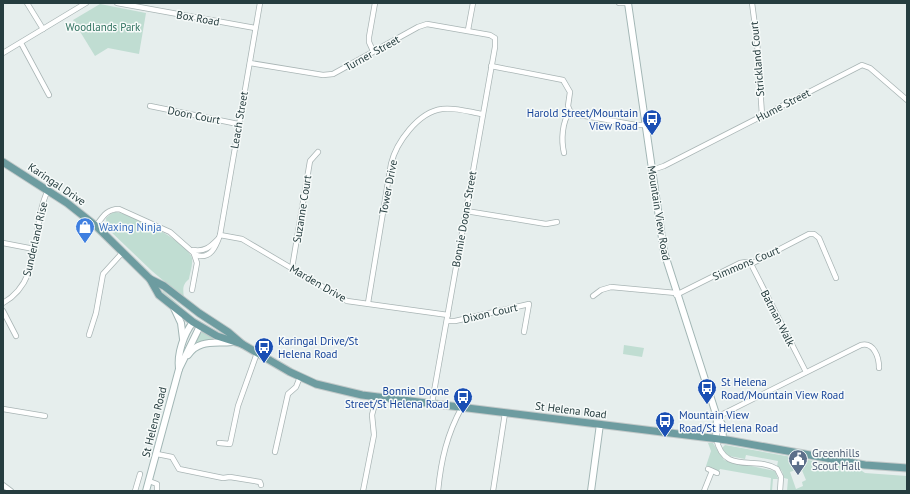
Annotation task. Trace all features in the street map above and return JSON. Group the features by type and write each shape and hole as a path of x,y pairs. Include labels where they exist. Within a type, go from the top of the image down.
{"main road":[{"name":"Karingal Drive","path":"3,162 48,190 96,226 150,279 164,286 206,317"},
{"name":"Karingal Drive","path":"150,279 156,291 174,307 200,326"},
{"name":"St Helena Road","path":"193,322 199,313"},
{"name":"St Helena Road","path":"242,344 217,336 200,326 206,317 228,332 242,344 257,353 300,377 328,388 505,413 720,439 850,463 907,468"}],"street":[{"path":"27,3 43,29"},
{"path":"3,53 86,3"},
{"name":"Box Road","path":"117,3 255,28"},
{"name":"Leach Street","path":"219,236 260,3"},
{"path":"373,52 369,42 369,37 375,3"},
{"path":"468,30 473,3"},
{"path":"619,3 628,3"},
{"name":"Mountain View Road","path":"628,3 664,252 676,294 717,417 720,439"},
{"name":"Strickland Court","path":"752,3 757,41 762,115"},
{"name":"Turner Street","path":"250,63 327,76 424,24 468,30 493,36"},
{"name":"Bonnie Doone Street","path":"432,403 495,42 493,36"},
{"path":"21,43 49,95"},
{"name":"Hume Street","path":"652,170 664,166 862,65 870,68 907,100"},
{"path":"491,66 563,80 570,92 568,106 570,111"},
{"name":"Doon Court","path":"150,106 238,124"},
{"name":"Tower Drive","path":"368,304 391,164 395,153 408,130 417,122 440,109 482,114"},
{"path":"570,111 582,115 636,125 646,125"},
{"path":"564,152 562,141 566,116 570,111"},
{"name":"Suzanne Court","path":"292,268 310,161 318,152"},
{"name":"Sunderland Rise","path":"3,303 13,296 22,286 29,272 42,205 48,190"},
{"path":"96,226 106,212 119,209 165,229 193,250 208,251 219,236"},
{"path":"466,211 546,224 557,222"},
{"name":"Simmons Court","path":"676,294 740,263 746,262 751,264 812,234 819,238 836,278"},
{"name":"Marden Drive","path":"219,236 242,239 344,300 448,315"},
{"path":"3,243 34,249"},
{"path":"192,290 197,263 193,250"},
{"path":"89,335 96,312 103,274 123,252"},
{"name":"Batman Walk","path":"751,264 806,372"},
{"path":"593,296 601,290 611,287 676,294"},
{"name":"Dixon Court","path":"447,321 455,321 529,304 524,332"},
{"path":"174,307 181,323 184,341"},
{"path":"3,311 16,336"},
{"name":"St Helena Road","path":"179,369 178,360 184,341 193,322"},
{"name":"St Helena Road","path":"146,491 179,369 200,326"},
{"path":"184,359 194,348 203,343 232,342"},
{"path":"717,417 864,344 873,348 878,358 879,368"},
{"path":"219,443 230,444 238,406 257,353"},
{"path":"275,452 288,394 296,387 300,377"},
{"path":"364,491 374,435 372,415 377,396"},
{"path":"438,491 442,455 449,435 462,407"},
{"path":"3,409 45,416"},
{"path":"493,491 505,413"},
{"path":"591,491 600,424"},
{"path":"720,439 719,446 721,453 728,459 776,468 780,474 780,491"},
{"path":"157,454 172,457 179,469 223,478 230,477 260,482 261,485"},
{"path":"704,491 712,471"},
{"path":"135,491 140,474"},
{"path":"149,481 157,484 158,491"},
{"path":"3,485 11,491"}],"green space":[{"name":"Woodlands Park","path":"100,4 146,13 139,54 108,48 95,56 73,20"},
{"path":"115,212 134,218 158,229 188,251 192,258 192,263 189,279 185,283 184,287 184,298 152,271 107,228 106,218"},
{"path":"163,291 193,317 162,292"},
{"path":"202,332 217,340 194,345 194,342"},
{"path":"624,345 644,348 642,357 623,354"},
{"path":"708,443 713,443 724,460 775,471 778,479 773,479 772,491 770,491 771,478 720,469 719,471 706,466 711,451"},
{"path":"725,445 859,469 865,473 907,476 907,491 787,491 788,479 784,478 782,471 777,466 778,461 746,455 745,459 729,456 724,453 722,448","holes":["801,468 806,480 802,482 803,486 796,489 790,472"]}],"place":[{"name":"Harold Street/Mountain View Road","path":"652,136"},
{"name":"Waxing Ninja","path":"85,244"},
{"name":"Karingal Drive/St Helena Road","path":"264,364"},
{"name":"St Helena Road/Mountain View Road","path":"707,405"},
{"name":"Bonnie Doone Street/St Helena Road","path":"463,414"},
{"name":"Mountain View Road/St Helena Road","path":"665,438"},
{"name":"Greenhills Scout Hall","path":"798,476"}]}
